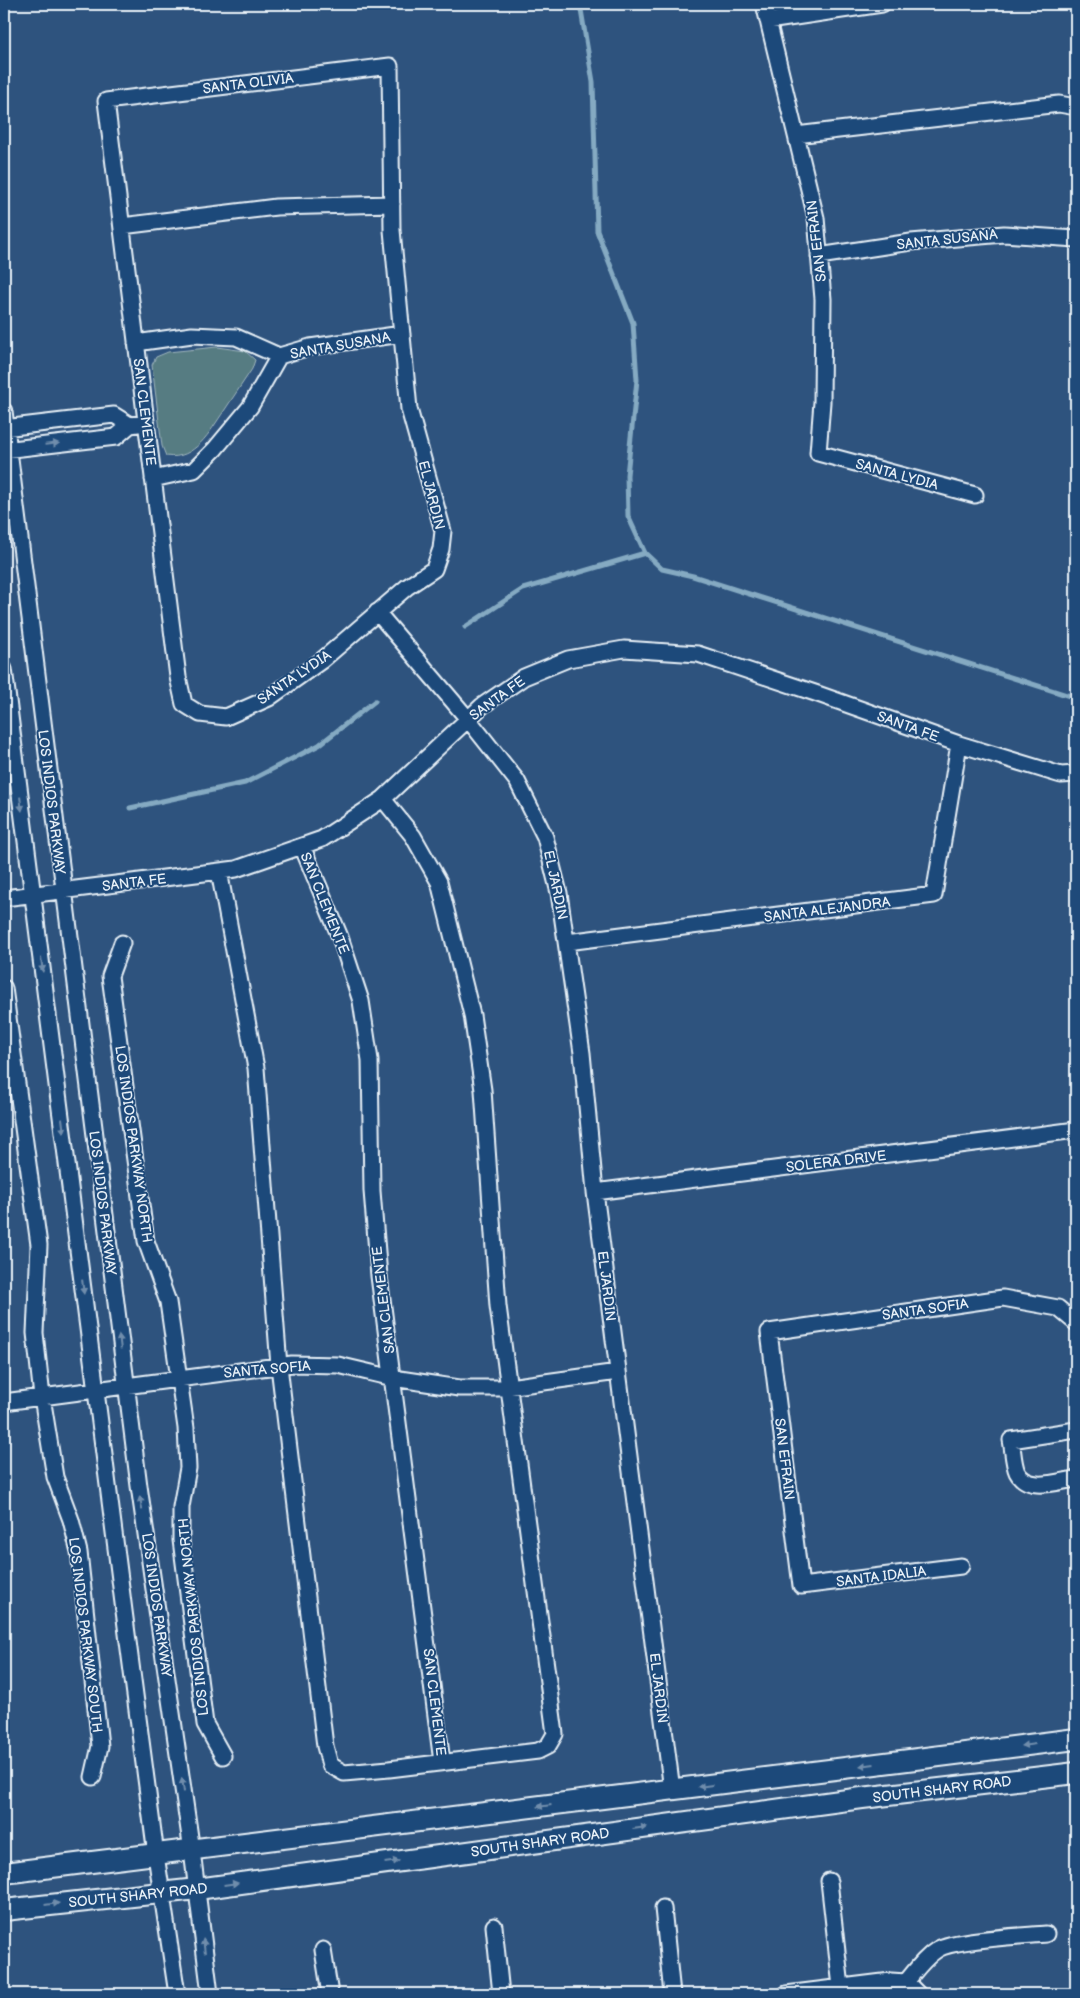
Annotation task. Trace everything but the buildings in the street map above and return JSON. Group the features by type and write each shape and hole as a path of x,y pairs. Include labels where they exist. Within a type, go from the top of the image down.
{"main road":[{"path":"4,1873 1076,1739"},
{"name":"SOUTH SHARY ROAD","path":"4,1910 197,1888 862,1798 1076,1773"}],"street":[{"name":"SAN EFRAIN","path":"764,4 816,218 822,300 822,402 818,453"},
{"path":"768,21 882,4"},
{"name":"SANTA OLIVIA","path":"106,101 390,66"},
{"name":"EL JARDIN","path":"390,66 392,230 409,409 442,531 441,549 434,569 407,587 377,612 468,719 517,781 545,837 560,893 582,1052 595,1192 672,1790"},
{"name":"SAN CLEMENTE","path":"106,101 178,678 184,704 200,714"},
{"path":"796,135 1059,104 1076,107"},
{"path":"122,226 276,207 392,204"},
{"name":"SANTA SUSANA","path":"819,256 912,242 1004,234 1076,239"},
{"name":"SANTA SUSANA","path":"136,343 192,335 236,337 279,356 310,347 402,334"},
{"name":"SANTA SUSANA","path":"153,478 194,470 215,449 250,407 279,356"},
{"name":"LOS INDIOS PARKWAY","path":"4,412 6,450 138,1486 192,1851 210,1994"},
{"path":"5,428 114,415 130,425"},
{"path":"6,450 116,437 130,425 146,423"},
{"name":"SANTA LYDIA","path":"818,453 975,495"},
{"name":"SANTA LYDIA","path":"200,714 226,717 269,698 321,661 377,612"},
{"name":"SANTA FE","path":"4,898 236,870 322,839 383,799 482,706 524,677 568,659 624,648 698,654 816,692 959,744 1061,775 1076,774"},
{"path":"4,668 156,1855 177,1994"},
{"name":"SANTA ALEJANDRA","path":"567,942 934,895 959,744"},
{"path":"219,871 256,1068 279,1366 325,1746 330,1765 344,1773 538,1751 548,1746 555,1734 498,1306 483,1090 472,1016 440,882 413,836 383,799"},
{"name":"SAN CLEMENTE","path":"302,846 340,937 361,1001 370,1060 372,1191 377,1248 442,1762"},
{"name":"LOS INDIOS PARKWAY NORTH","path":"122,943 110,976 146,1241 168,1302 186,1428 188,1468 181,1506 181,1540 205,1724 223,1756"},
{"name":"LOS INDIOS PARKWAY SOUTH","path":"4,988 39,1245 35,1333 42,1397 55,1477 71,1520 79,1552 100,1746 93,1777"},
{"name":"SOLERA DRIVE","path":"595,1192 1076,1130"},
{"name":"SANTA SOFIA","path":"769,1332 1003,1298 1058,1308 1076,1323"},
{"name":"SAN EFRAIN","path":"769,1332 801,1586"},
{"name":"SANTA SOFIA","path":"4,1402 292,1364 338,1365 393,1378 459,1388 508,1386 618,1372"},
{"path":"1076,1430 1012,1440 1017,1471 1024,1480 1034,1485 1076,1478"},
{"name":"SANTA IDALIA","path":"801,1586 960,1566"},
{"path":"829,1881 841,1987"},
{"path":"663,1908 672,1994"},
{"path":"494,1926 501,1994"},
{"path":"906,1982 925,1960 939,1948 956,1943 1046,1934"},
{"path":"323,1950 330,1994"},
{"path":"786,1994 891,1981 906,1982 918,1994"}],"green space":[{"path":"217,347 245,351 255,360 252,369 201,443 185,454 166,456 162,446 152,365 156,357 168,352"}],"waterway":[{"path":"580,4 593,82 597,231 633,323 637,380 627,475 628,516 645,553 662,569 693,576 1076,698"},
{"path":"465,627 523,589 645,553"},
{"path":"130,808 245,783 319,745 375,701"}]}
